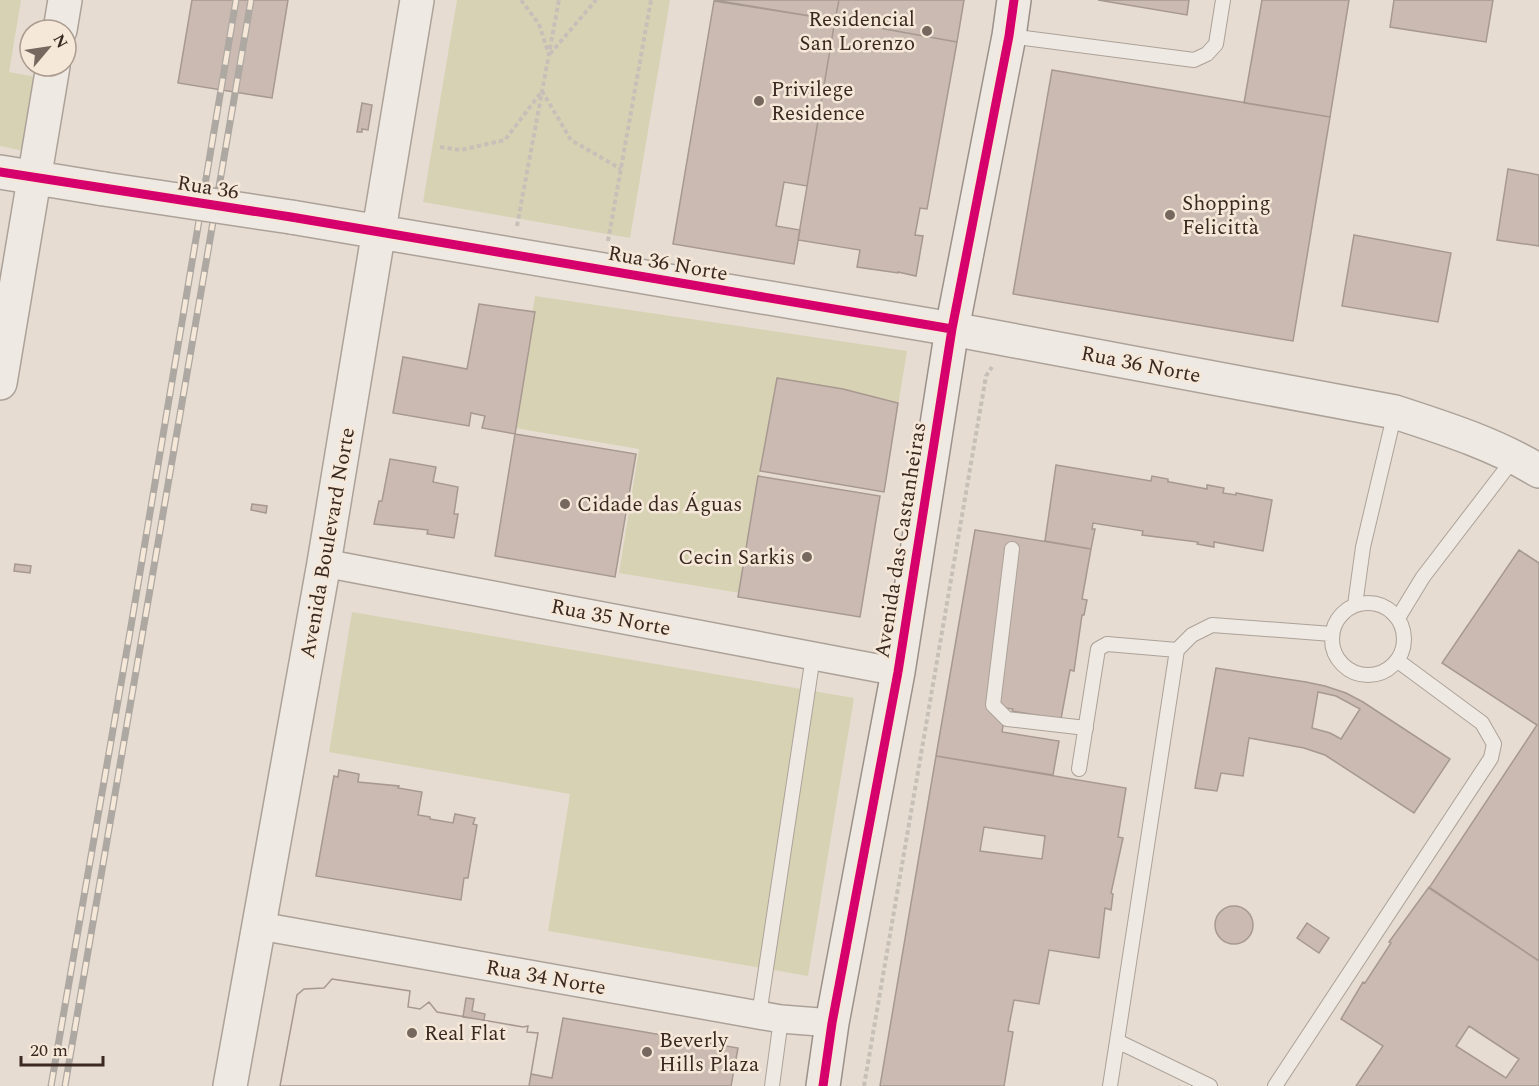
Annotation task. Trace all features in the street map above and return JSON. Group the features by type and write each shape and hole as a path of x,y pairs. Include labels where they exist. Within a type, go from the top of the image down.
{"street":[{"path":"62,18 65,0"},
{"name":"Avenida Boulevard Norte","path":"230,1086 324,563 417,0"},
{"name":"Avenida das Castanheiras","path":"823,1086 832,1023 898,672 952,329 1014,0"},
{"path":"0,382 51,78"},
{"name":"Rua 36","path":"0,171 378,232"},
{"name":"Rua 36 Norte","path":"378,232 952,329 1395,412 1454,432 1527,464"},
{"name":"Rua 35 Norte","path":"324,563 898,672"},
{"name":"Rua 34 Norte","path":"260,926 770,1017 832,1023"}],"lane":[{"path":"1009,36 1194,60 1207,54 1216,44 1223,0"},
{"path":"1355,605 1363,546 1395,412"},
{"path":"1398,618 1423,577 1527,464"},
{"path":"1012,549 993,705 1007,719 1086,728"},
{"path":"1371,603 1386,607 1398,618 1405,640 1398,661 1383,673 1364,676 1346,668 1335,653 1332,634 1336,622 1355,605 1371,603"},
{"path":"1110,1086 1177,650 1192,635 1212,626 1332,634"},
{"path":"1079,769 1098,650 1102,645 1177,650"},
{"path":"772,1086 770,1017 813,656"},
{"path":"1275,1086 1491,758 1494,744 1482,723 1398,661"},
{"path":"1117,1041 1210,1086"}],"path":[{"path":"521,0 538,24 549,55"},
{"path":"516,236 559,0"},
{"path":"549,55 596,0"},
{"path":"608,244 651,0"},
{"path":"542,91 572,140 621,169"},
{"path":"440,147 461,150 505,140 542,91"},
{"path":"864,1086 986,376 992,366 1002,363"}],"shaded area":[{"path":"0,0 21,0 9,72 18,74 18,78 37,78 24,151 0,146"},
{"path":"457,0 670,0 630,238 423,202"},
{"path":"535,296 907,351 884,492 760,471 740,593 619,573 639,449 504,426 515,421"},
{"path":"352,612 854,698 808,976 548,931 570,794 329,752"}],"building":[{"path":"192,0 288,0 272,98 178,83"},
{"path":"714,0 839,0 835,20"},
{"name":"Residencial San Lorenzo","path":"839,0 964,0 957,42 835,20"},
{"path":"1098,0 1189,0 1187,15"},
{"path":"1262,0 1349,0 1330,117 1244,103"},
{"path":"1394,0 1493,0 1486,42 1390,27"},
{"name":"Privilege Residence","path":"714,1 835,20 807,186 784,182 776,226 800,230 794,264 673,244"},
{"path":"835,20 957,42 927,209 920,208 915,235 923,236 916,276 857,267 860,250 798,240"},
{"name":"Shopping Felicittà","path":"1052,70 1330,117 1293,341 1013,294"},
{"path":"362,103 372,105 368,130 362,129 362,132 357,132"},
{"path":"1508,169 1539,175 1539,246 1497,240"},
{"path":"1354,235 1451,253 1438,322 1342,306"},
{"path":"479,304 535,312 515,434 482,428 485,416 471,413 469,426 393,413 403,357 467,369"},
{"path":"777,378 843,389 898,403 884,492 760,471"},
{"name":"Cidade das Águas","path":"515,434 636,454 615,577 495,556"},
{"path":"390,459 436,467 433,482 458,487 454,514 458,514 454,538 427,534 428,530 374,524 379,501 382,501"},
{"path":"1056,465 1151,481 1152,476 1168,479 1168,482 1207,489 1207,485 1224,488 1223,493 1236,495 1236,493 1272,500 1263,551 1214,542 1214,547 1197,544 1198,542 1142,535 1143,531 1093,523 1092,529 1095,529 1091,549 1045,541"},
{"name":"Cecin Sarkis","path":"758,476 880,496 860,617 738,597"},
{"path":"252,504 267,506 266,513 251,510"},
{"path":"975,530 1091,549 1082,599 1087,600 1084,615 1082,615 1074,671 1070,670 1061,719 1006,708 1002,732 1059,741 1053,775 936,756"},
{"path":"1519,550 1539,563 1539,961 1429,888 1537,725 1442,663"},
{"path":"15,564 31,566 30,573 14,571"},
{"path":"1216,668 1306,682 1346,693 1450,759 1414,813 1325,755 1304,748 1249,738 1243,776 1221,773 1217,791 1195,788","holes":["1318,692 1336,696 1360,709 1341,739 1312,728"]},
{"path":"936,756 1126,788 1118,837 1123,838 1111,893 1113,894 1111,910 1105,908 1099,958 1049,950 1039,1004 1014,1000 1008,1031 1013,1032 1004,1086 880,1086","holes":["984,827 1045,836 1042,859 980,851"]},
{"path":"339,770 359,774 358,782 399,786 398,788 422,792 418,815 453,823 455,814 475,818 473,824 477,825 468,878 464,878 461,900 316,876 334,776 338,777"},
{"path":"1429,887 1539,961 1539,1086 1356,1086 1383,1046 1341,1019 1363,982 1365,983 1391,943 1389,942","holes":["1469,1026 1519,1059 1506,1078 1456,1046"]},
{"path":"1234,906 1247,912 1253,925 1247,938 1234,944 1221,938 1215,925 1221,912"},
{"path":"1307,923 1329,938 1319,953 1297,938"},
{"name":"Real Flat","path":"332,979 410,991 408,1007 420,1009 429,1002 437,1012 528,1026 527,1032 538,1033 529,1086 280,1086 297,995 304,989 324,988"},
{"name":"Real Flat","path":"332,979 410,991 408,1007 420,1009 429,1002 437,1012 528,1026 527,1032 538,1033 529,1086 280,1086 297,995 304,989 324,988"},
{"path":"466,998 474,999 472,1011 485,1014 484,1020 463,1017"},
{"name":"Beverly Hills Plaza","path":"563,1018 738,1048 731,1086 529,1086 531,1074 552,1078"}],"railway":[{"path":"51,1086 236,0"},
{"path":"65,1086 251,0"}],"cycle path":[{"path":"823,1086 832,1023 898,672 952,329 1014,0"},
{"path":"0,172 291,217 952,329"}],"place":[{"name":"Residencial San Lorenzo","path":"927,31"},
{"name":"Privilege Residence","path":"759,101"},
{"name":"Shopping Felicittà","path":"1170,215"},
{"name":"Cidade das Águas","path":"565,504"},
{"name":"Cecin Sarkis","path":"807,557"},
{"name":"Real Flat","path":"412,1033"},
{"name":"Beverly Hills Plaza","path":"647,1052"}]}
